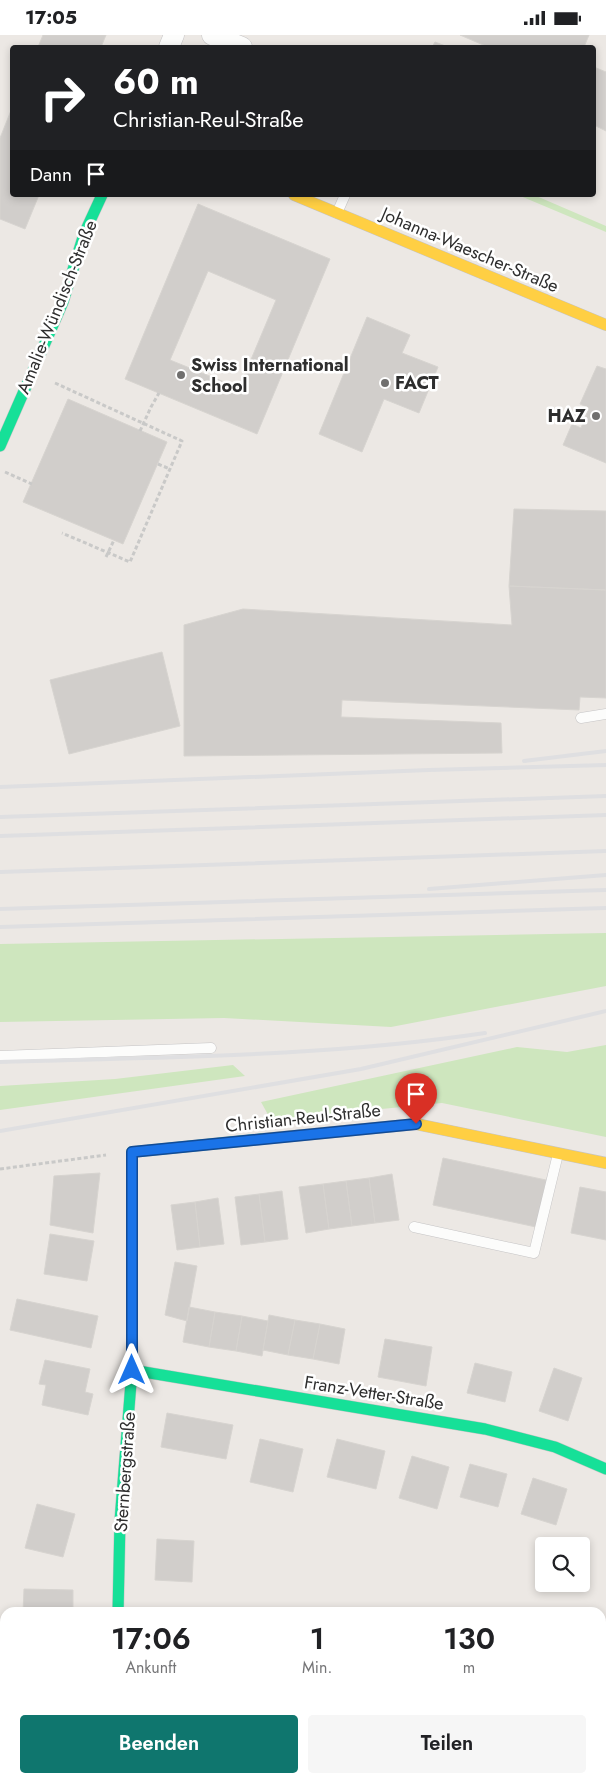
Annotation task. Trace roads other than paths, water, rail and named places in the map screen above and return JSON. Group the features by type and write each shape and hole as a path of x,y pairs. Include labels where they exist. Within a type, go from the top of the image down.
{"street":[{"path":"212,35 237,45"},
{"name":"Amalie-Wündisch-Straße","path":"0,446 63,302 84,234 101,197"},
{"name":"Johanna-Waescher-Straße","path":"299,197 606,325"},
{"name":"Christian-Reul-Straße","path":"132,1152 416,1124 606,1163"},
{"name":"Sternbergstraße","path":"118,1607 120,1521 132,1370 132,1152"},
{"name":"Franz-Vetter-Straße","path":"132,1370 485,1429 555,1447 606,1469"}],"lane":[{"path":"337,213 344,197"},
{"path":"581,718 606,714"},
{"path":"0,1056 210,1048"},
{"path":"414,1227 534,1253 558,1153"}],"railway":[{"path":"524,761 606,751"},
{"path":"0,787 606,765"},
{"path":"0,817 606,796"},
{"path":"0,836 606,815"},
{"path":"0,872 606,851"},
{"path":"429,889 606,875"},
{"path":"0,909 606,890"},
{"path":"0,927 606,908"},
{"path":"0,1131 361,1069 606,1011"},
{"path":"0,1062 243,1055 364,1047 485,1033"}],"place":[{"name":"Swiss International School","path":"181,375"},
{"name":"FACT","path":"385,383"},
{"name":"HAZ","path":"596,416"}]}
